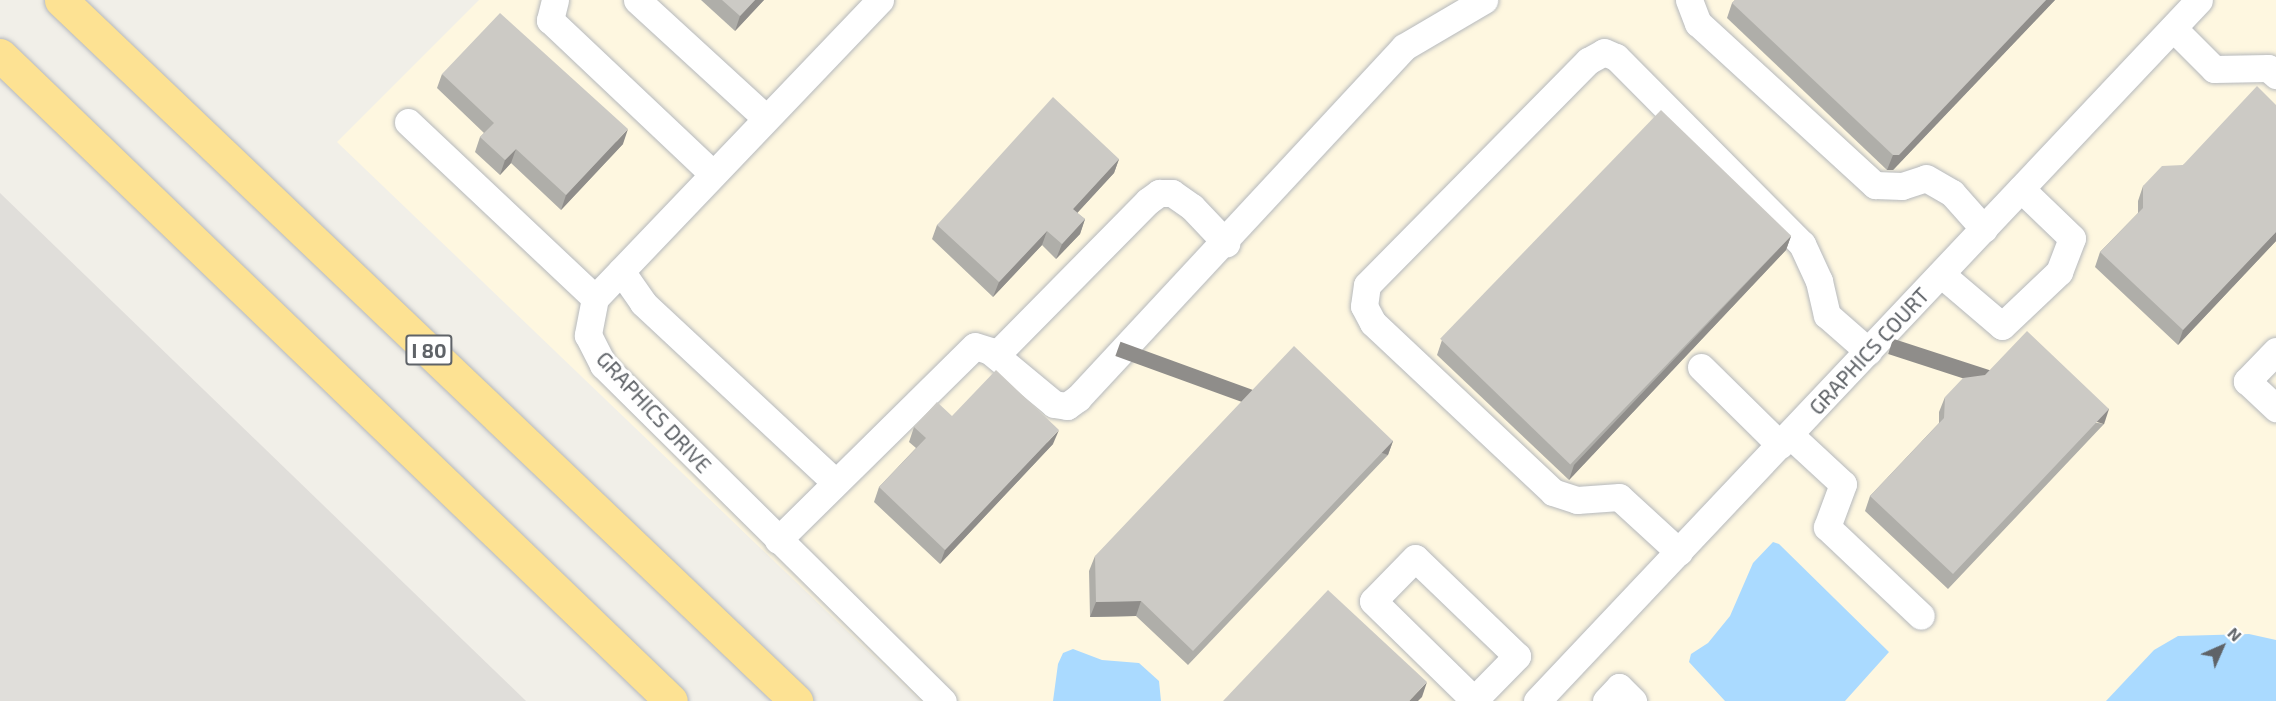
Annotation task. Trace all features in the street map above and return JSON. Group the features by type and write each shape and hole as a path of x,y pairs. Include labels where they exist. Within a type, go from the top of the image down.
{"highway":[{"name":"I 80","path":"61,0 796,701"},
{"path":"0,56 671,701"}],"street":[{"path":"555,0 550,20 713,174"},
{"path":"638,0 766,118"},
{"path":"408,122 595,298 880,0"},
{"path":"1689,0 1698,23 1875,185 1902,186 1926,178 1952,194 1984,229"},
{"name":"GRAPHICS COURT","path":"1537,701 2199,0"},
{"path":"778,540 964,354 975,346 996,355 1054,404 1067,406 1098,380 1404,47 1477,2"},
{"path":"2173,28 2214,69 2268,68 2276,75"},
{"path":"1680,552 1619,497 1578,500 1553,492 1373,322 1364,306 1367,285 1588,61 1604,52 1616,57 1802,244 1819,281 1827,315 1868,351"},
{"path":"1941,274 2002,326 2059,272 2072,238 2021,189"},
{"path":"996,355 1148,201 1160,193 1172,193 1192,207 1226,243"},
{"path":"621,271 643,303 836,482"},
{"name":"GRAPHICS DRIVE","path":"595,298 588,335 603,365 943,701"},
{"path":"2276,351 2247,381 2276,408"},
{"path":"1701,367 1785,440 1843,484 1827,527 1921,616"},
{"path":"1415,558 1517,656 1474,700 1373,601 1415,558"},
{"path":"1606,701 1619,687 1633,701"}],"shaded area":[{"path":"479,0 2276,0 2276,701 920,701 337,142"},
{"path":"0,193 526,701 0,701"}],"water":[{"path":"1773,542 1779,544 1889,652 1845,701 1725,701 1689,662 1691,654 1708,643 1730,616 1753,563"},
{"path":"2249,634 2276,640 2276,701 2106,701 2154,650 2178,636"},
{"path":"1073,649 1102,660 1139,663 1159,681 1161,701 1053,701 1058,664 1063,653"}],"building":[{"path":"722,0 755,0 740,16"},
{"path":"1735,0 2046,0 1899,155 1893,155 1732,3"},
{"path":"500,13 628,129 566,195 516,149 505,160 480,137 494,123 442,74"},
{"path":"2257,86 2276,105 2276,232 2183,330 2100,252 2143,208 2143,186 2162,166 2183,165"},
{"path":"1053,97 1119,159 1073,209 1085,219 1062,244 1047,231 999,282 937,225"},
{"path":"1661,110 1791,236 1570,464 1440,339"},
{"path":"2027,331 2109,409 1953,574 1870,496 1944,418 1945,397 1963,378 1985,375"},
{"path":"1294,346 1393,441 1193,651 1141,601 1096,602 1095,556"},
{"path":"996,370 1059,430 945,550 879,487 926,438 914,427 937,402 952,416"},
{"path":"1328,590 1427,682 1409,701 1223,701"}]}
